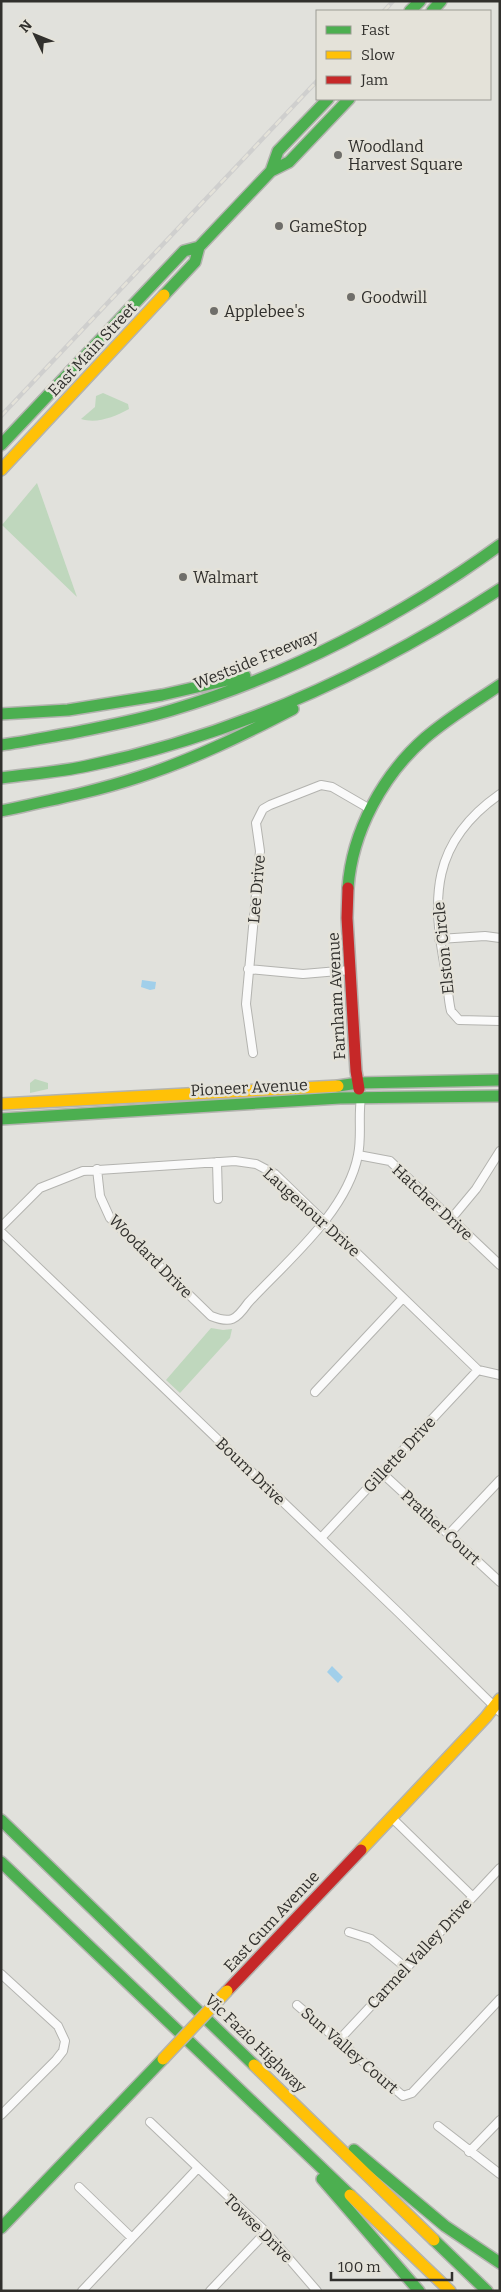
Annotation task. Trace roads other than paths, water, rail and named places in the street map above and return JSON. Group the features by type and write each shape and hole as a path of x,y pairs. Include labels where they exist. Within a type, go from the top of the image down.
{"main road":[{"path":"411,10 420,1"},
{"path":"433,10 442,1"},
{"name":"East Main Street","path":"271,170 278,151 327,100"},
{"name":"East Main Street","path":"1,445 184,251 199,246 271,170 289,162 348,100"},
{"name":"East Main Street","path":"1,470 195,262 199,246"},
{"name":"Westside Freeway","path":"1,745 20,743 158,714 238,687 336,644 398,611 475,564 500,545"},
{"path":"1,811 118,783 174,764 265,724 393,656 468,611 500,589"},
{"path":"1,778 87,766 204,734 318,691 393,656"},
{"path":"1,714 68,710 162,696 287,666"},
{"name":"Farnham Avenue","path":"361,1098 358,1083 347,905 350,872 359,836 370,809 392,773 419,744 500,685"},
{"name":"Pioneer Avenue","path":"1,1104 335,1086 358,1083 500,1080"},
{"name":"Pioneer Avenue","path":"1,1120 130,1110 361,1098 492,1094 500,1096"},
{"path":"44,1117 54,1110 118,1106 123,1097"},
{"name":"East Gum Avenue","path":"1,2228 498,1706"},
{"name":"Vic Fazio Highway","path":"1,1820 318,2125 487,2291"},
{"path":"1,1862 450,2291"},
{"path":"318,2125 354,2150 445,2226 500,2263"},
{"path":"292,2141 310,2166 419,2291"}],"street":[{"name":"Lee Drive","path":"253,1053 246,1004 260,851 256,823 263,809 321,785 332,787 370,809"},
{"name":"Elston Circle","path":"500,794 468,821 445,860 438,894 437,918 451,1011 459,1020 500,1021"},
{"path":"439,939 485,936 500,938"},
{"path":"248,969 303,974 350,970"},
{"name":"Farnham Avenue","path":"232,1320 240,1314 324,1221 347,1189 358,1155 361,1098"},
{"path":"451,1219 476,1189 500,1151"},
{"name":"Hatcher Drive","path":"358,1155 390,1161 500,1264"},
{"path":"216,1162 218,1199"},
{"name":"Laugenour Drive","path":"1,1227 40,1188 71,1175 97,1169 216,1162 247,1162 263,1166 275,1174 478,1370"},
{"name":"Woodard Drive","path":"97,1169 100,1196 110,1218 210,1316 222,1320 232,1320"},
{"name":"Bourn Drive","path":"1,1232 498,1706"},
{"path":"315,1392 402,1298"},
{"path":"478,1370 500,1375"},
{"name":"Gillette Drive","path":"322,1538 478,1370"},
{"name":"Prather Court","path":"382,1473 500,1582"},
{"path":"449,1534 500,1480"},
{"path":"391,1817 472,1896"},
{"name":"Carmel Valley Drive","path":"339,2040 405,1967 500,1868"},
{"path":"349,1932 371,1939 405,1967"},
{"path":"1,1974 58,2026 65,2041 63,2051 56,2060 2,2114"},
{"name":"Sun Valley Court","path":"297,2005 403,2096 412,2093 500,1999"},
{"path":"470,2152 500,2120"},
{"name":"Towse Drive","path":"150,2122 266,2232 318,2291"},
{"path":"438,2126 500,2174"},
{"path":"82,2291 198,2168"},
{"path":"79,2187 132,2238"},
{"path":"210,2291 266,2232"}],"water":[{"path":"142,980 156,982 155,989 150,990 141,987"},
{"path":"332,1666 343,1677 338,1683 327,1672"}],"railway":[{"path":"385,10 393,1"},
{"path":"1,416 316,82"}],"place":[{"name":"Woodland Harvest Square","path":"338,155"},
{"name":"GameStop","path":"279,226"},
{"name":"Goodwill","path":"351,297"},
{"name":"Applebee's","path":"214,311"},
{"name":"Walmart","path":"183,577"}]}
